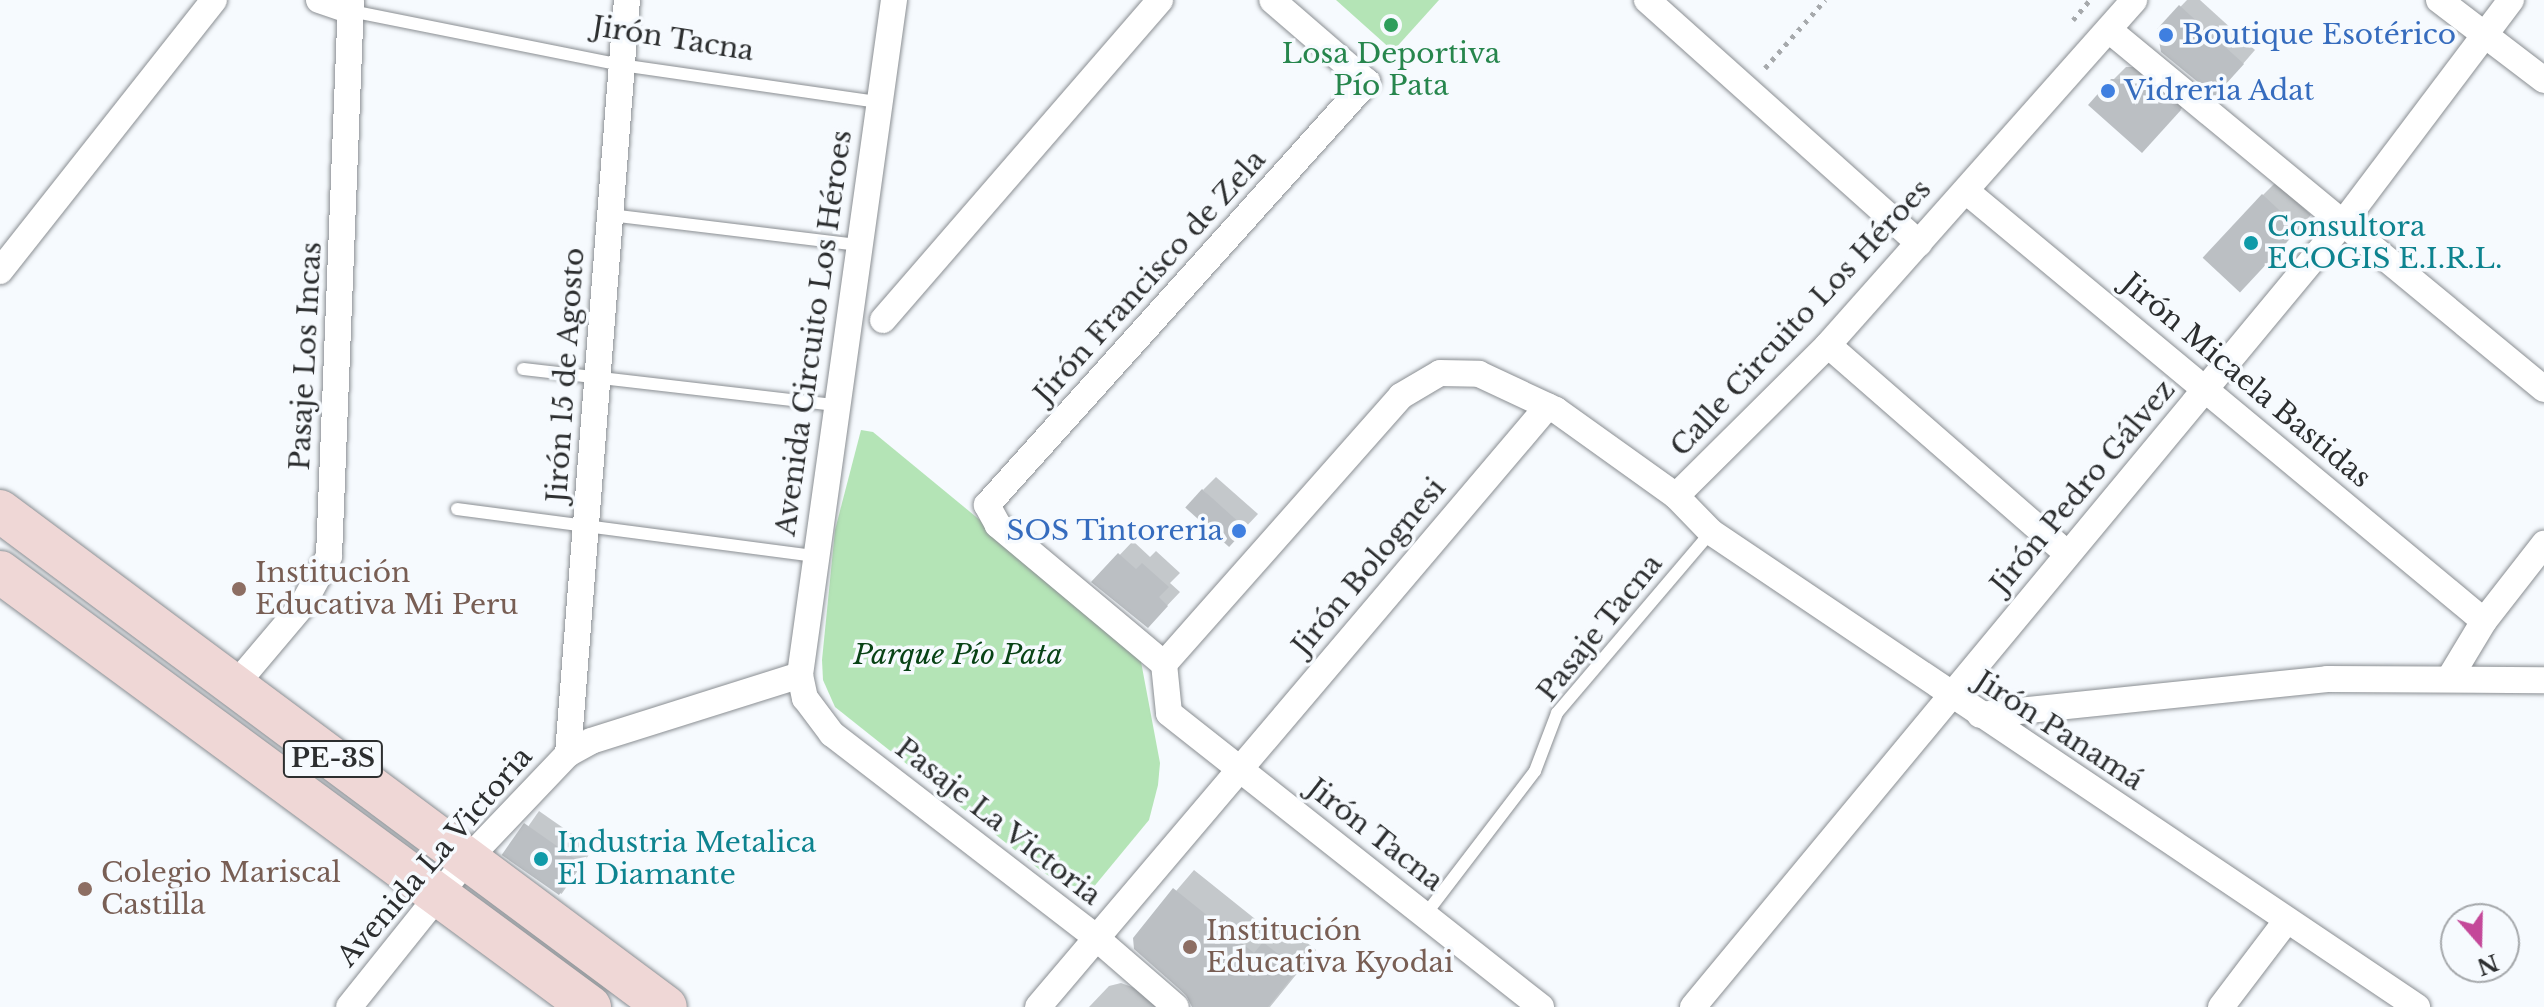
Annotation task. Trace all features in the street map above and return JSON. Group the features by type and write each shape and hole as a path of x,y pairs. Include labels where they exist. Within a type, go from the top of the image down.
{"highway":[{"name":"PE-3S","path":"0,511 236,684 465,862 666,1007"},
{"name":"PE-3S","path":"0,572 436,898 590,1007"}],"street":[{"path":"0,271 214,0"},
{"name":"Jirón Tacna","path":"319,0 351,6"},
{"name":"Jirón 15 de Agosto","path":"568,754 627,0"},
{"name":"Avenida Circuito Los Héroes","path":"800,675 857,245 894,0"},
{"path":"883,320 1160,0"},
{"name":"Jirón Francisco de Zela","path":"1164,664 992,515 987,505 1367,82 1272,0"},
{"path":"1647,0 1749,86 1919,243"},
{"name":"Calle Circuito Los Héroes","path":"1164,664 1401,396 1419,384 1463,370 1496,380 1548,406 1676,496 1828,345 2134,0"},
{"path":"2439,0 2544,80"},
{"name":"Jirón Pedro Gálvez","path":"1693,1007 2343,223 2511,0"},
{"name":"Pasaje Los Incas","path":"236,684 302,606 329,556 351,6"},
{"path":"2109,30 2544,389"},
{"name":"Jirón Micaela Bastidas","path":"1966,191 2484,621"},
{"path":"1828,345 2068,554"},
{"name":"Jirón Bolognesi","path":"1038,1007 1094,936 1548,406"},
{"name":"Jirón Panamá","path":"1676,496 1711,532 1949,697 2417,1007"},
{"path":"2449,679 2484,621 2544,544"},
{"name":"Jirón Tacna","path":"1164,664 1169,713 1541,1007"},
{"name":"Avenida La Victoria","path":"349,1007 465,862 568,754 591,741 800,675"},
{"name":"Pasaje La Victoria","path":"800,675 811,710 832,734 1094,936 1176,1007"},
{"path":"1980,715 2327,679 2544,680"},
{"path":"2221,1007 2287,920"}],"lane":[{"name":"Jirón Tacna","path":"351,6 621,65 879,102"},
{"path":"610,215 857,245"},
{"path":"523,369 836,405"},
{"path":"457,509 815,556"},
{"name":"Pasaje Tacna","path":"1425,915 1535,771 1557,713 1711,532"}],"path":[{"path":"1749,86 1825,0"}],"green space":[{"name":"Losa Deportiva Pío Pata","path":"1336,0 1439,0 1393,51"},
{"name":"Parque Pío Pata","path":"861,430 873,432 1139,651 1160,763 1158,785 1149,820 1092,889 1061,884 1040,870 835,707 823,680 822,660 835,530"}],"building":[{"path":"2179,5 2244,64 2215,96 2161,52 2157,29"},
{"path":"2111,79 2144,79 2181,110 2142,153 2088,105"},
{"name":"Consultora ECOGIS E.I.R.L.","path":"2262,194 2299,229 2240,292 2203,258"},
{"path":"1202,489 1246,528 1229,547 1185,508"},
{"path":"1118,553 1136,569 1142,563 1169,587 1159,597 1168,606 1148,628 1091,582"},
{"name":"Industria Metalica El Diamante","path":"524,823 581,863 559,895 502,855"},
{"name":"Institución Educativa Kyodai","path":"1173,888 1254,953 1263,942 1298,970 1268,1007 1192,1007 1186,995 1134,949 1133,938"}],"place":[{"name":"Losa Deportiva Pío Pata","path":"1391,25"},
{"name":"Boutique Esotérico","path":"2166,35"},
{"name":"Vidreria Adat","path":"2108,91"},
{"name":"Consultora ECOGIS E.I.R.L.","path":"2251,243"},
{"name":"SOS Tintoreria","path":"1239,531"},
{"name":"Institución Educativa Mi Peru","path":"239,589"},
{"name":"Industria Metalica El Diamante","path":"541,859"},
{"name":"Colegio Mariscal Castilla","path":"85,889"},
{"name":"Institución Educativa Kyodai","path":"1190,947"}]}
